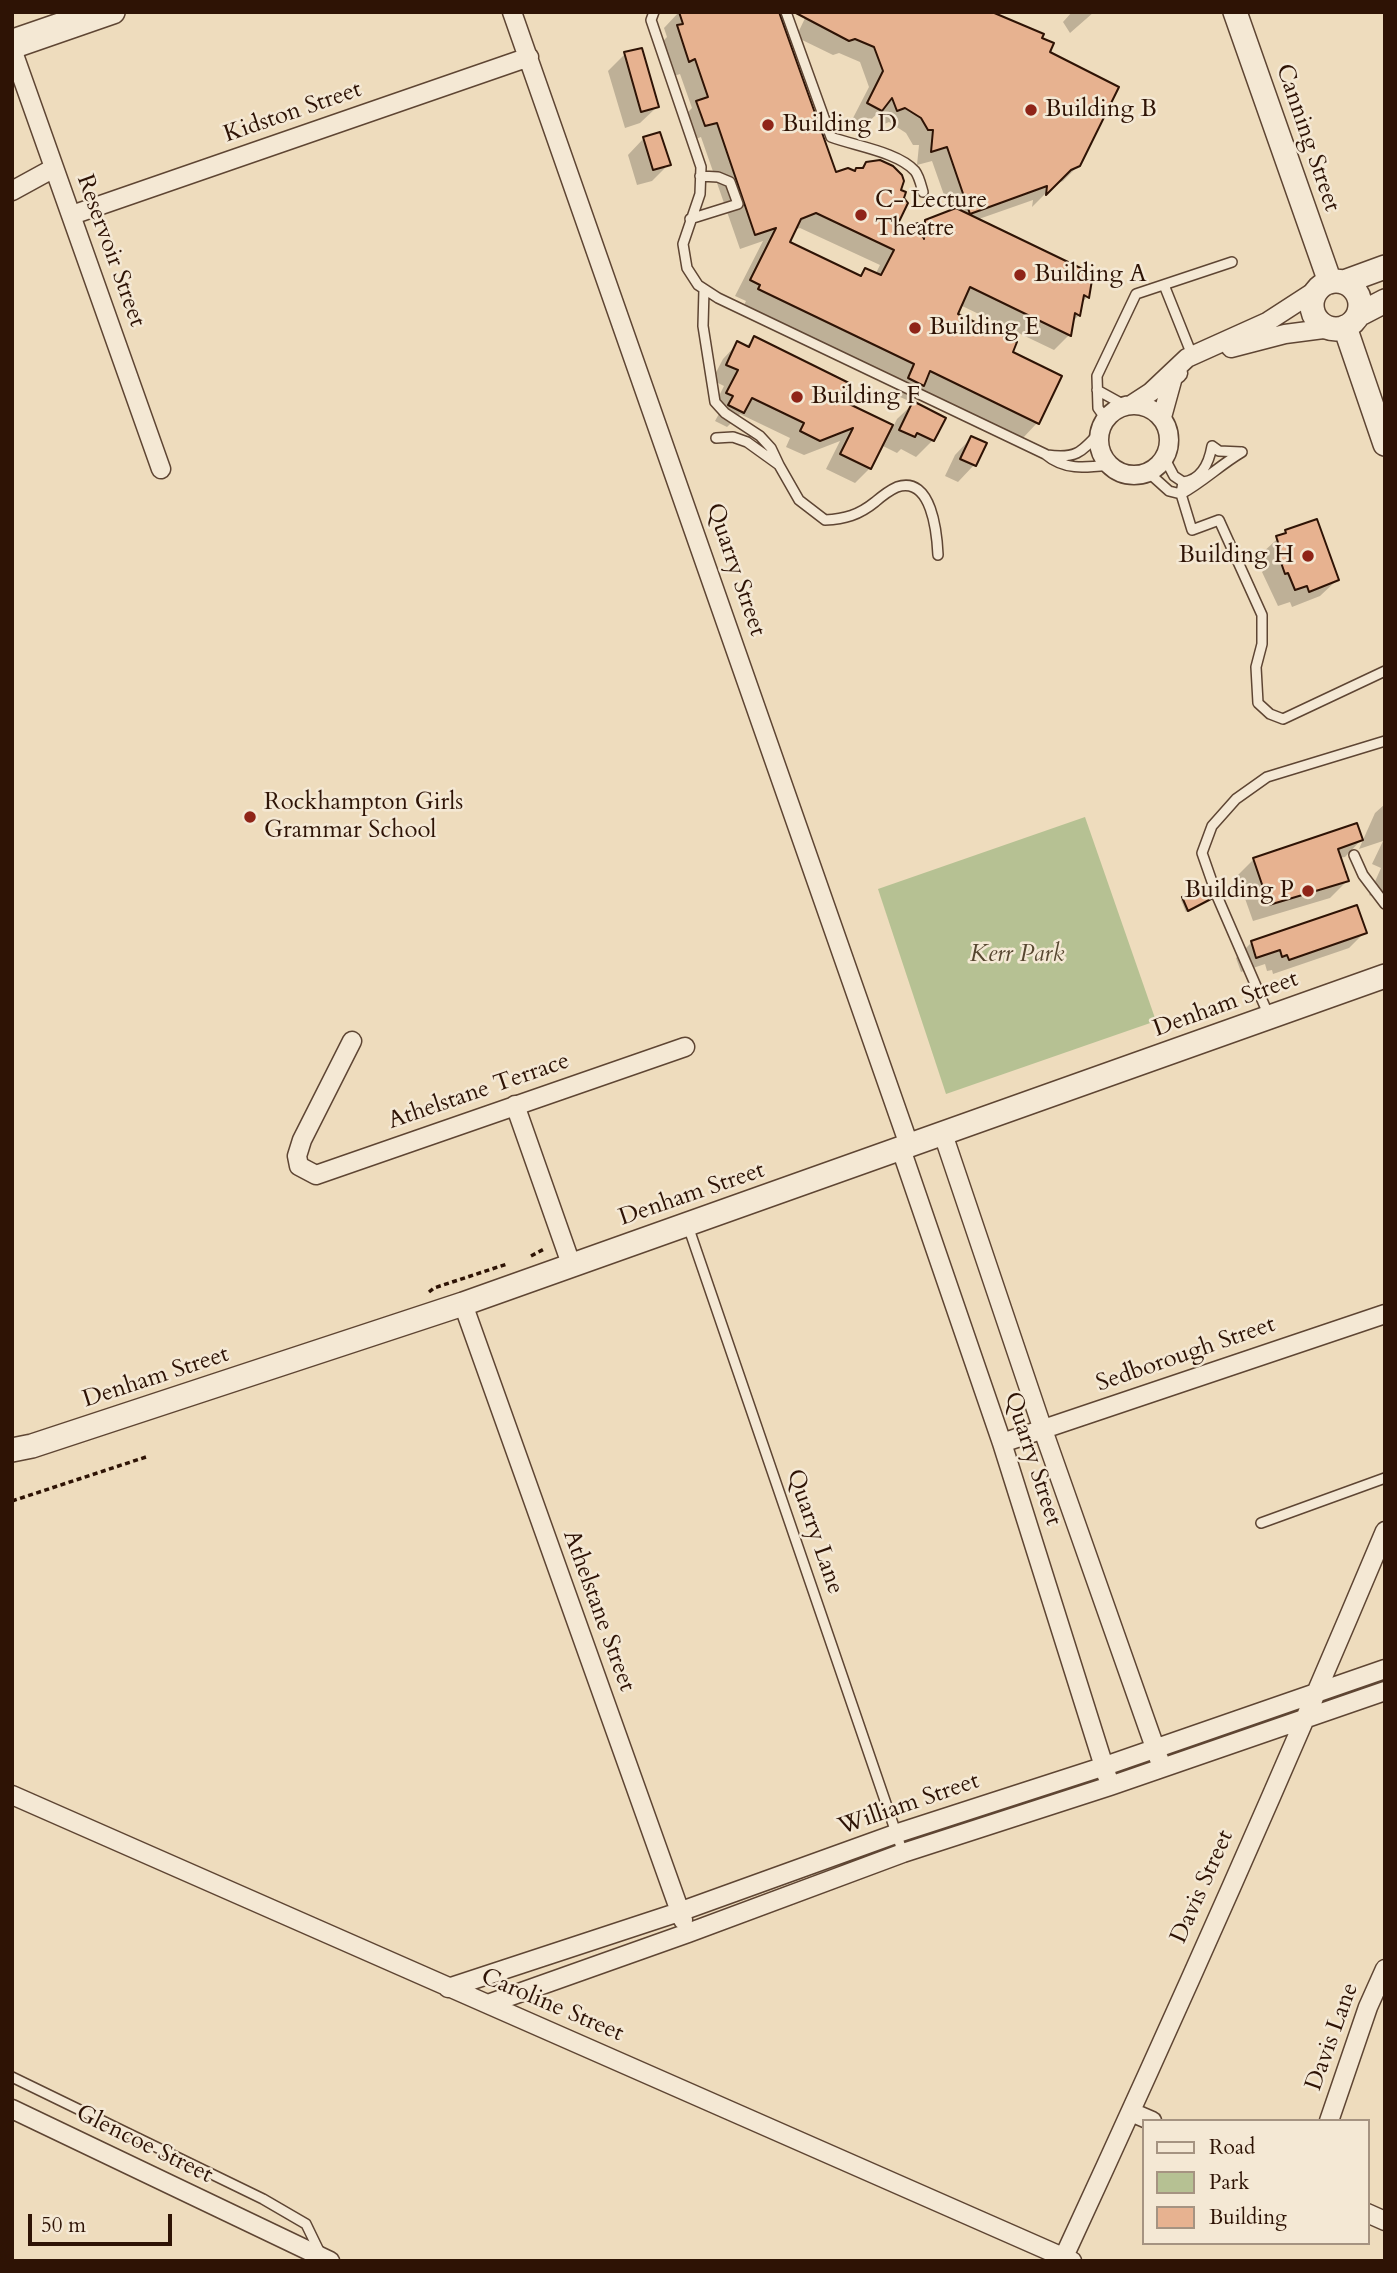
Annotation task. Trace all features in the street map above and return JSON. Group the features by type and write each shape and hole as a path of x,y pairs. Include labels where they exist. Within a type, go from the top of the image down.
{"street":[{"path":"12,48 113,12"},
{"name":"Quarry Street","path":"512,12 905,1147 1110,1786"},
{"name":"Canning Street","path":"1235,12 1332,284"},
{"name":"Reservoir Street","path":"12,48 161,469"},
{"name":"Kidston Street","path":"72,215 529,58"},
{"path":"12,191 54,168"},
{"path":"1129,406 1143,406 1162,417 1170,440 1165,459 1149,473 1130,476 1108,465 1102,455 1099,444 1103,426 1111,414 1151,392 1168,373 1192,355 1267,323 1332,284 1385,267"},
{"path":"1332,284 1356,292 1360,307 1345,323 1324,325 1314,313 1314,298 1332,284"},
{"path":"1162,417 1173,377 1186,366 1237,346 1345,323 1385,301"},
{"path":"1345,323 1385,444"},
{"name":"Denham Street","path":"12,1450 32,1446 463,1304 1385,976"},
{"name":"Athelstane Terrace","path":"352,1041 302,1140 297,1156 299,1166 316,1174 685,1047"},
{"path":"515,1105 571,1264"},
{"name":"Quarry Street","path":"943,1133 1161,1767"},
{"name":"Athelstane Street","path":"463,1304 688,1933"},
{"name":"Sedborough Street","path":"1002,1443 1385,1314"},
{"name":"Davis Street","path":"1066,2260 1317,1692 1385,1531"},
{"name":"William Street","path":"448,1988 679,1912 898,1833 1105,1766 1385,1669"},
{"name":"William Street","path":"488,2004 903,1853 1110,1786 1385,1691"},
{"name":"Caroline Street","path":"12,1795 1066,2260"},
{"name":"Davis Lane","path":"1330,2119 1368,2007 1385,1969"},
{"name":"Glencoe Street","path":"12,2109 326,2259"},
{"path":"1131,2112 1147,2119"},
{"path":"1369,2214 1385,2221"}],"lane":[{"path":"12,34 76,12"},
{"path":"654,12 651,20 701,167 699,194 683,244 687,268 698,285 718,298 1045,454 1057,464 1082,468 1108,465"},
{"path":"786,12 831,137 901,162 916,172 923,192"},
{"path":"690,219 738,204 730,182 718,177 700,177"},
{"path":"1045,454 1074,456 1084,449 1103,426 1098,408 1097,376 1136,294 1232,262"},
{"path":"1164,285 1192,355"},
{"path":"704,289 704,326 715,402 725,413 760,436 771,448 799,500 825,520 843,519 858,514 887,492 901,486 913,487 923,494 929,505 935,523 938,555"},
{"path":"1097,390 1129,406"},
{"path":"716,438 733,438 747,442 779,465"},
{"path":"1149,473 1169,491 1181,494 1203,482 1216,468 1242,452 1227,453 1212,446 1206,467 1199,476 1183,482 1174,476 1165,459"},
{"path":"1183,482 1181,494 1192,530 1219,520 1262,615 1262,644 1255,667 1258,703 1270,714 1283,719 1385,671"},
{"path":"1270,1017 1217,896 1202,853 1212,826 1236,799 1267,778 1385,741"},
{"path":"1354,855 1363,875 1385,904"},
{"name":"Quarry Lane","path":"688,1224 903,1853"},
{"path":"1261,1523 1385,1478"},
{"path":"12,2077 263,2199 306,2224 326,2259"}],"path":[{"path":"12,1501 149,1456"}],"green space":[{"name":"Kerr Park","path":"1085,817 1156,1021 946,1094 878,889"}],"building":[{"path":"679,12 779,12 836,172 848,168 855,171 856,168 863,168 866,162 880,160 893,166 902,175 904,181 901,190 906,192 904,198 908,203 894,232 918,223 924,239 925,220 956,208 1093,274 1089,298 1084,295 1080,316 1075,313 1071,336 970,287 958,314 1017,342 1013,352 1062,376 1039,424 930,371 924,386 908,378 914,364 758,289 760,285 750,280 776,228 755,235 717,123 705,126 696,101 708,97 695,59 689,62 677,25 683,24","holes":["816,213 894,250 881,275 865,268 861,276 790,242 801,219"]},
{"name":"Building B","path":"794,12 992,12 1044,34 1042,38 1054,43 1050,52 1119,87 1080,166 1071,170 1046,195 1047,186 970,214 947,147 931,152 933,130 928,130 921,118 905,108 897,111 892,98 882,111 867,103 883,71 874,47 855,39 849,41"},
{"path":"642,48 659,107 641,112 624,52"},
{"path":"660,132 671,165 653,170 643,137"},
{"name":"Building F","path":"754,336 849,383 841,400 893,425 871,469 840,454 853,428 820,441 800,431 804,423 752,398 744,413 728,405 733,396 726,393 738,370 726,365 737,341 749,347"},
{"path":"913,401 946,418 934,441 917,433 915,437 899,430"},
{"path":"971,436 987,443 976,466 960,459"},
{"name":"Building H","path":"1317,519 1339,580 1309,592 1307,586 1295,590 1288,573 1285,574 1278,554 1281,552 1276,536"},
{"path":"1357,823 1363,840 1338,849 1349,881 1269,905 1253,858"},
{"path":"1207,889 1211,899 1188,911 1182,897"},
{"path":"1357,905 1367,933 1289,960 1287,955 1282,957 1280,950 1256,958 1251,941"}],"place":[{"name":"Building B","path":"1031,110"},
{"name":"Building D","path":"768,125"},
{"name":"C- Lecture Theatre","path":"861,215"},
{"name":"Building A","path":"1020,275"},
{"name":"Building E","path":"915,328"},
{"name":"Building F","path":"797,397"},
{"name":"Building H","path":"1308,556"},
{"name":"Rockhampton Girls Grammar School","path":"250,817"},
{"name":"Building P","path":"1308,891"}]}
